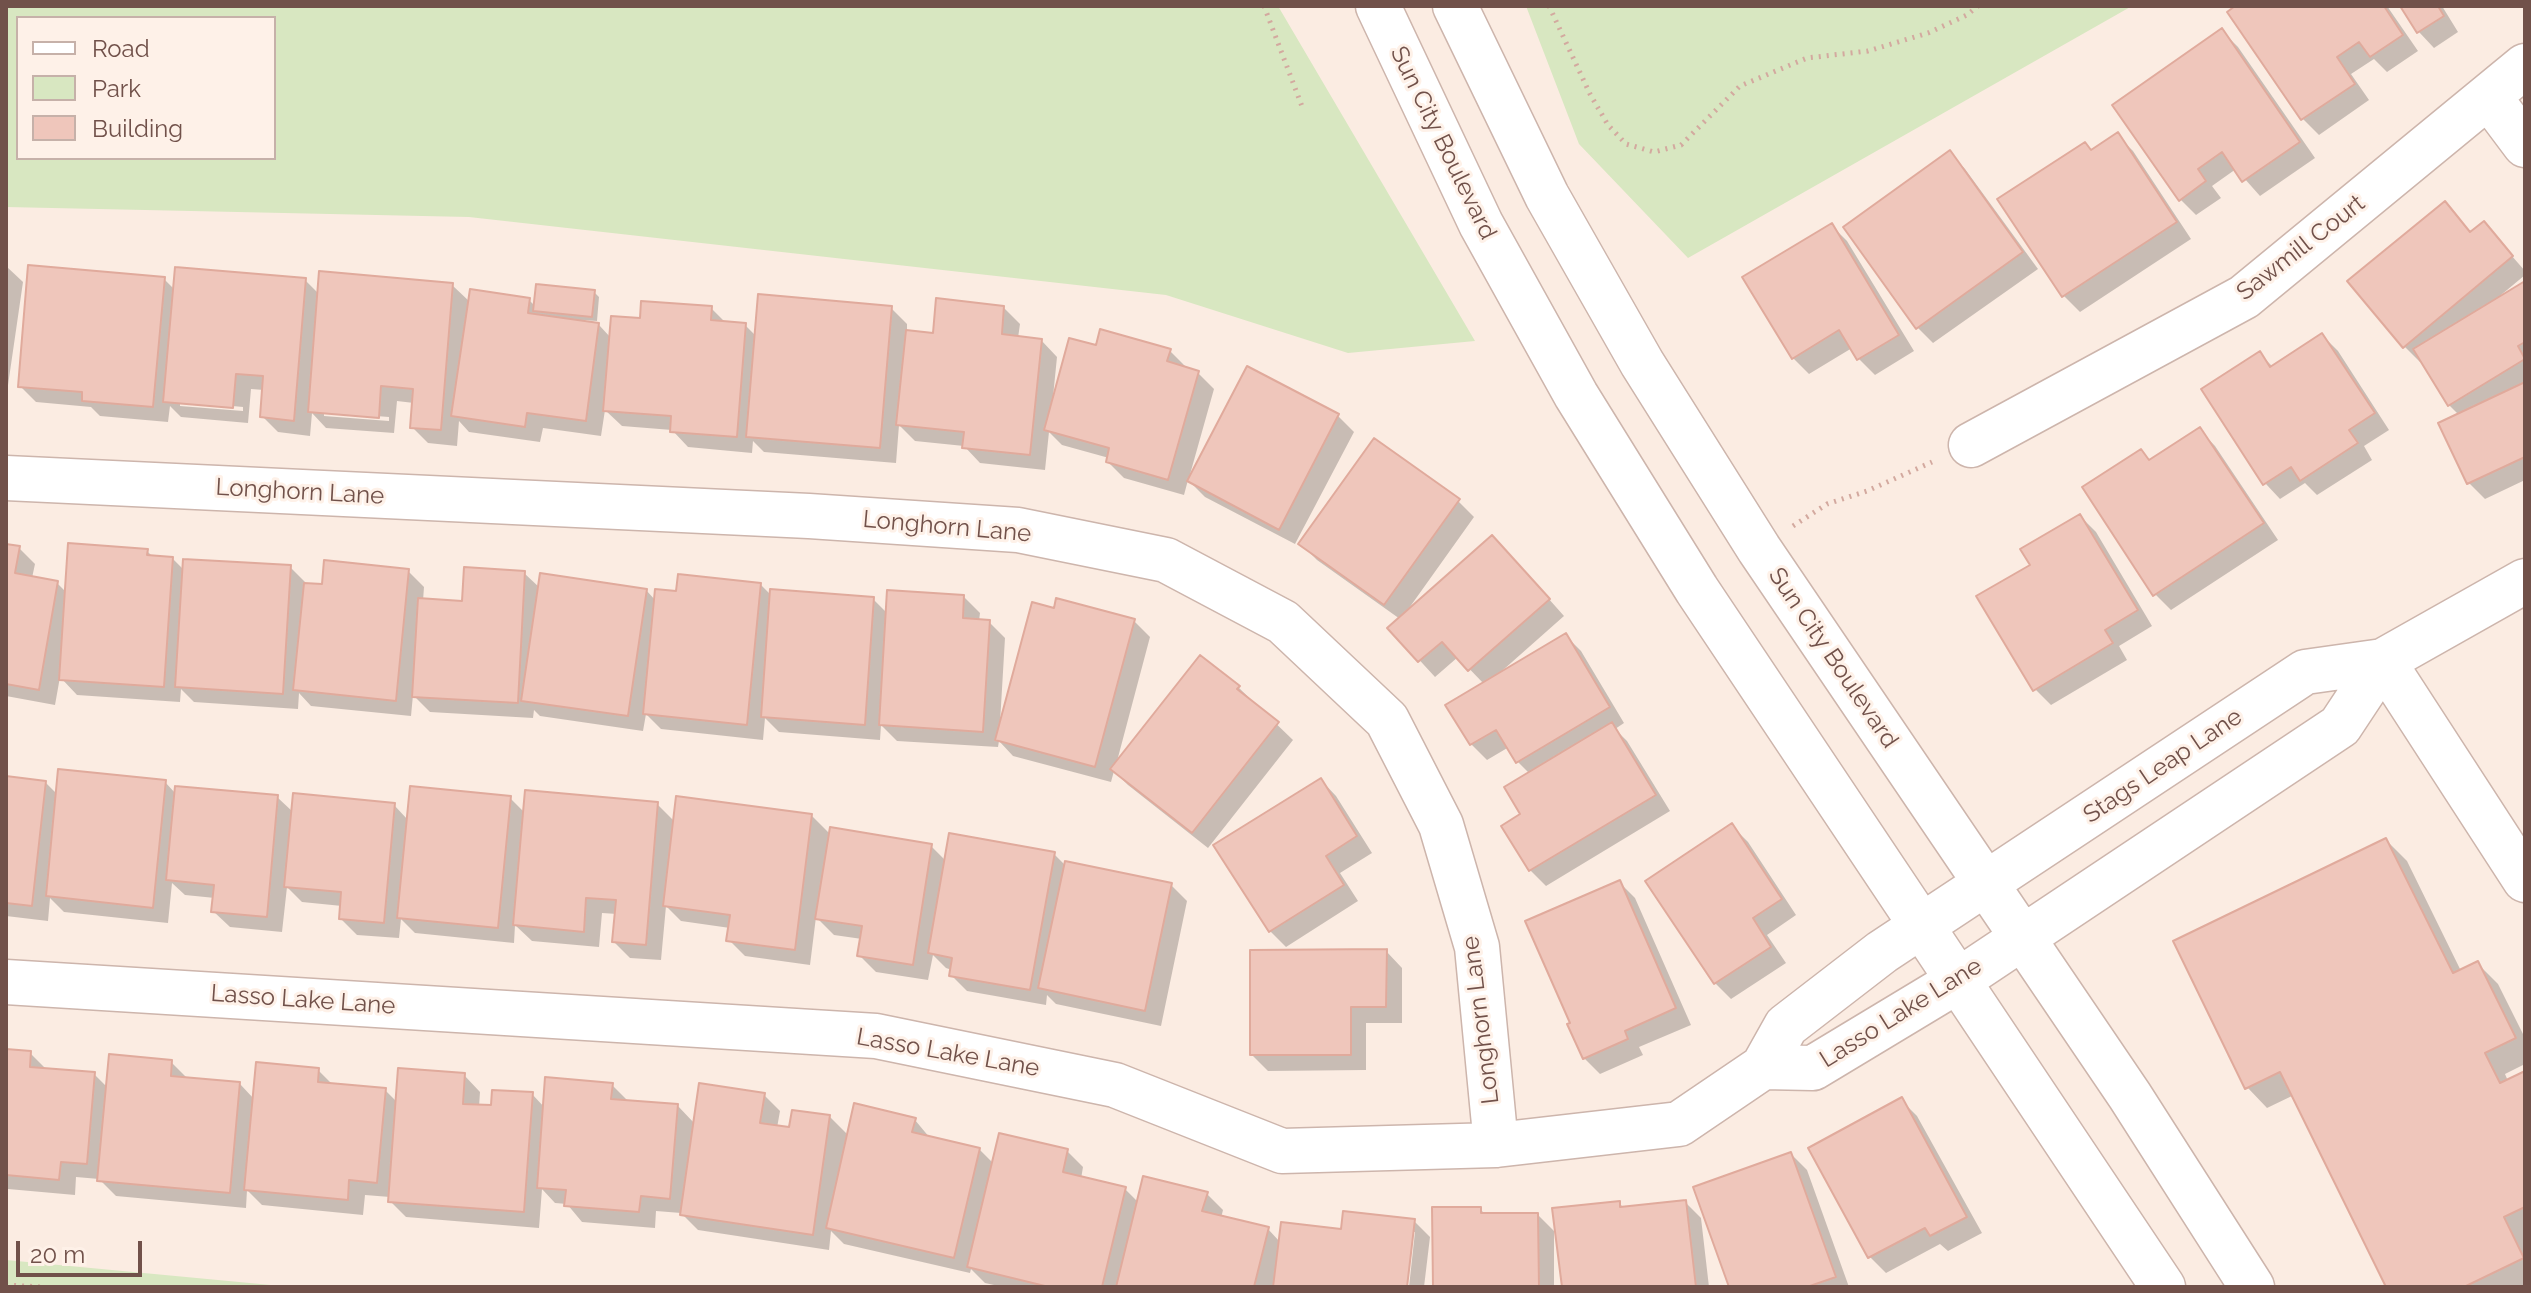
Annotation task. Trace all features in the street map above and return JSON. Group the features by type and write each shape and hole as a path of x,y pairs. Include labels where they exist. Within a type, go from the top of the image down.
{"street":[{"name":"Sun City Boulevard","path":"1378,6 1481,224 1576,395 1697,590 1954,904 1991,958 2163,1287"},
{"name":"Sun City Boulevard","path":"1455,6 1547,196 1642,363 1759,549 1954,904 1991,958 2130,1096 2252,1287"},
{"name":"Sawmill Court","path":"1971,445 2244,297 2525,66"},
{"path":"2489,97 2525,145"},
{"name":"Longhorn Lane","path":"6,478 809,516 1018,530 1166,560 1283,622 1387,720 1441,825 1477,947 1496,1145"},
{"name":"Stags Leap Lane","path":"1954,904 2305,672 2383,661 2525,581"},
{"name":"Stags Leap Lane","path":"1991,958 2340,726 2383,661"},
{"path":"2383,661 2525,880"},
{"name":"Lasso Lake Lane","path":"6,982 876,1036 1115,1085 1282,1151 1496,1145 1679,1124 1763,1067 1786,1026 1882,952 1954,904"},
{"name":"Lasso Lake Lane","path":"1763,1067 1813,1068 1991,958"}],"path":[{"path":"1264,6 1303,109"},
{"path":"1549,6 1608,125 1626,144 1654,152 1681,145 1740,86 1807,58 1868,51 1928,33 1967,15 1978,6"},
{"path":"1759,549 1827,504 1867,491 1971,445"},
{"path":"6,1285 41,1287"}],"green space":[{"path":"6,6 1278,6 1475,341 1348,353 1166,295 469,217 6,207"},
{"path":"1526,6 2132,6 1688,258 1579,144"},
{"path":"6,1260 292,1287 6,1287"}],"building":[{"path":"2235,6 2384,6 2403,35 2370,57 2359,42 2337,57 2355,84 2301,120 2227,12"},
{"path":"2400,6 2438,6 2444,16 2417,33"},
{"path":"2222,28 2300,142 2242,182 2222,152 2198,169 2206,181 2179,201 2112,105"},
{"path":"2118,132 2177,222 2062,297 1997,199 2085,142 2091,150"},
{"path":"1950,150 2023,252 1916,329 1843,227"},
{"path":"2445,201 2470,232 2484,221 2513,256 2403,348 2347,281"},
{"path":"1832,223 1899,335 1857,360 1839,330 1792,359 1742,277"},
{"path":"28,265 165,277 153,407 82,401 82,392 18,387"},
{"path":"175,267 306,278 294,421 260,417 263,376 236,374 233,408 163,402"},
{"path":"319,271 453,283 441,430 410,428 413,389 381,386 379,418 308,412"},
{"path":"2525,281 2525,342 2518,346 2525,359 2448,406 2413,349"},
{"path":"536,284 595,290 592,317 533,311"},
{"path":"470,289 530,298 528,313 599,323 586,421 527,413 525,427 451,416"},
{"path":"758,294 892,306 880,448 746,437"},
{"path":"936,298 1004,306 1002,334 1042,339 1030,455 962,448 964,432 896,425 906,330 933,333"},
{"path":"641,301 712,306 711,320 746,323 737,437 670,432 671,416 603,411 611,316 640,318"},
{"path":"1100,329 1171,349 1167,361 1199,371 1168,480 1106,462 1109,448 1044,430 1069,338 1096,345"},
{"path":"2322,333 2375,413 2349,430 2358,443 2300,481 2291,467 2263,485 2201,389 2260,351 2270,367"},
{"path":"1247,366 1339,414 1279,530 1187,481"},
{"path":"2525,382 2525,457 2467,484 2438,423"},
{"path":"2200,427 2264,523 2153,596 2082,487 2141,449 2149,460"},
{"path":"1374,438 1460,499 1384,605 1298,544"},
{"path":"2080,514 2138,610 2105,630 2113,643 2033,691 1976,596 2030,565 2020,549"},
{"path":"1492,535 1550,599 1468,671 1442,642 1418,662 1387,628"},
{"path":"68,543 148,549 147,555 173,557 164,687 59,680"},
{"path":"6,544 20,546 15,573 58,581 39,690 6,684"},
{"path":"183,559 291,565 283,694 175,687"},
{"path":"324,560 409,569 396,701 293,690 304,583 322,584"},
{"path":"464,567 525,571 518,703 412,697 418,598 462,601"},
{"path":"540,573 647,589 628,716 521,701"},
{"path":"678,574 761,583 747,725 643,714 655,589 676,591"},
{"path":"770,589 874,597 865,725 761,717"},
{"path":"887,590 964,595 963,618 990,620 983,732 879,725"},
{"path":"1056,598 1135,619 1095,767 995,740 1032,602 1054,608"},
{"path":"1566,633 1610,707 1516,763 1496,730 1470,745 1445,705"},
{"path":"1200,655 1279,722 1192,833 1110,769"},
{"path":"1612,722 1656,795 1529,871 1501,826 1520,814 1504,787"},
{"path":"58,769 166,780 153,908 46,896"},
{"path":"6,776 46,781 32,906 6,903"},
{"path":"1321,778 1357,836 1326,856 1344,885 1269,932 1213,845"},
{"path":"175,786 278,795 267,917 211,912 214,885 166,880"},
{"path":"410,786 511,796 498,928 397,918"},
{"path":"525,790 658,802 646,945 612,942 616,900 586,898 584,932 513,925"},
{"path":"293,793 395,803 384,923 339,919 341,892 284,887"},
{"path":"676,796 812,814 795,950 726,941 730,915 663,906"},
{"path":"1732,823 1782,899 1753,918 1771,947 1714,984 1645,881"},
{"path":"830,827 932,844 913,965 857,956 862,926 815,919"},
{"path":"949,833 1055,852 1030,990 949,976 952,958 928,953"},
{"path":"2386,838 2453,973 2478,961 2516,1038 2485,1053 2500,1083 2525,1071 2525,1207 2504,1217 2524,1258 2464,1287 2386,1287 2280,1072 2245,1089 2173,941"},
{"path":"1065,861 1172,883 1145,1011 1038,988"},
{"path":"1620,880 1676,1008 1625,1031 1628,1039 1583,1059 1525,921"},
{"path":"1387,949 1386,1007 1351,1007 1351,1055 1250,1055 1250,950"},
{"path":"6,1049 31,1051 30,1067 95,1072 87,1164 61,1162 59,1180 6,1175"},
{"path":"109,1054 172,1060 171,1076 240,1082 230,1193 97,1181"},
{"path":"256,1062 319,1068 318,1082 386,1088 377,1183 349,1180 348,1200 244,1190"},
{"path":"398,1068 465,1073 463,1104 491,1105 492,1090 533,1092 524,1212 388,1202"},
{"path":"545,1077 613,1083 611,1099 678,1104 670,1199 641,1196 639,1212 564,1206 566,1190 537,1188"},
{"path":"699,1083 765,1093 760,1123 789,1127 792,1110 830,1115 813,1235 680,1215"},
{"path":"1902,1097 1967,1217 1930,1236 1925,1228 1868,1258 1808,1148"},
{"path":"854,1103 916,1118 912,1132 980,1148 954,1258 826,1228"},
{"path":"999,1133 1068,1149 1063,1172 1126,1187 1102,1287 1049,1287 967,1267"},
{"path":"1791,1152 1836,1277 1807,1287 1729,1287 1693,1187"},
{"path":"1143,1176 1208,1192 1202,1211 1269,1227 1254,1287 1116,1287"},
{"path":"1686,1200 1696,1287 1562,1287 1552,1208 1620,1201 1620,1207"},
{"path":"1432,1207 1481,1207 1481,1213 1538,1213 1539,1287 1433,1287"},
{"path":"1343,1211 1415,1219 1407,1287 1273,1287 1281,1222 1341,1229"}]}
